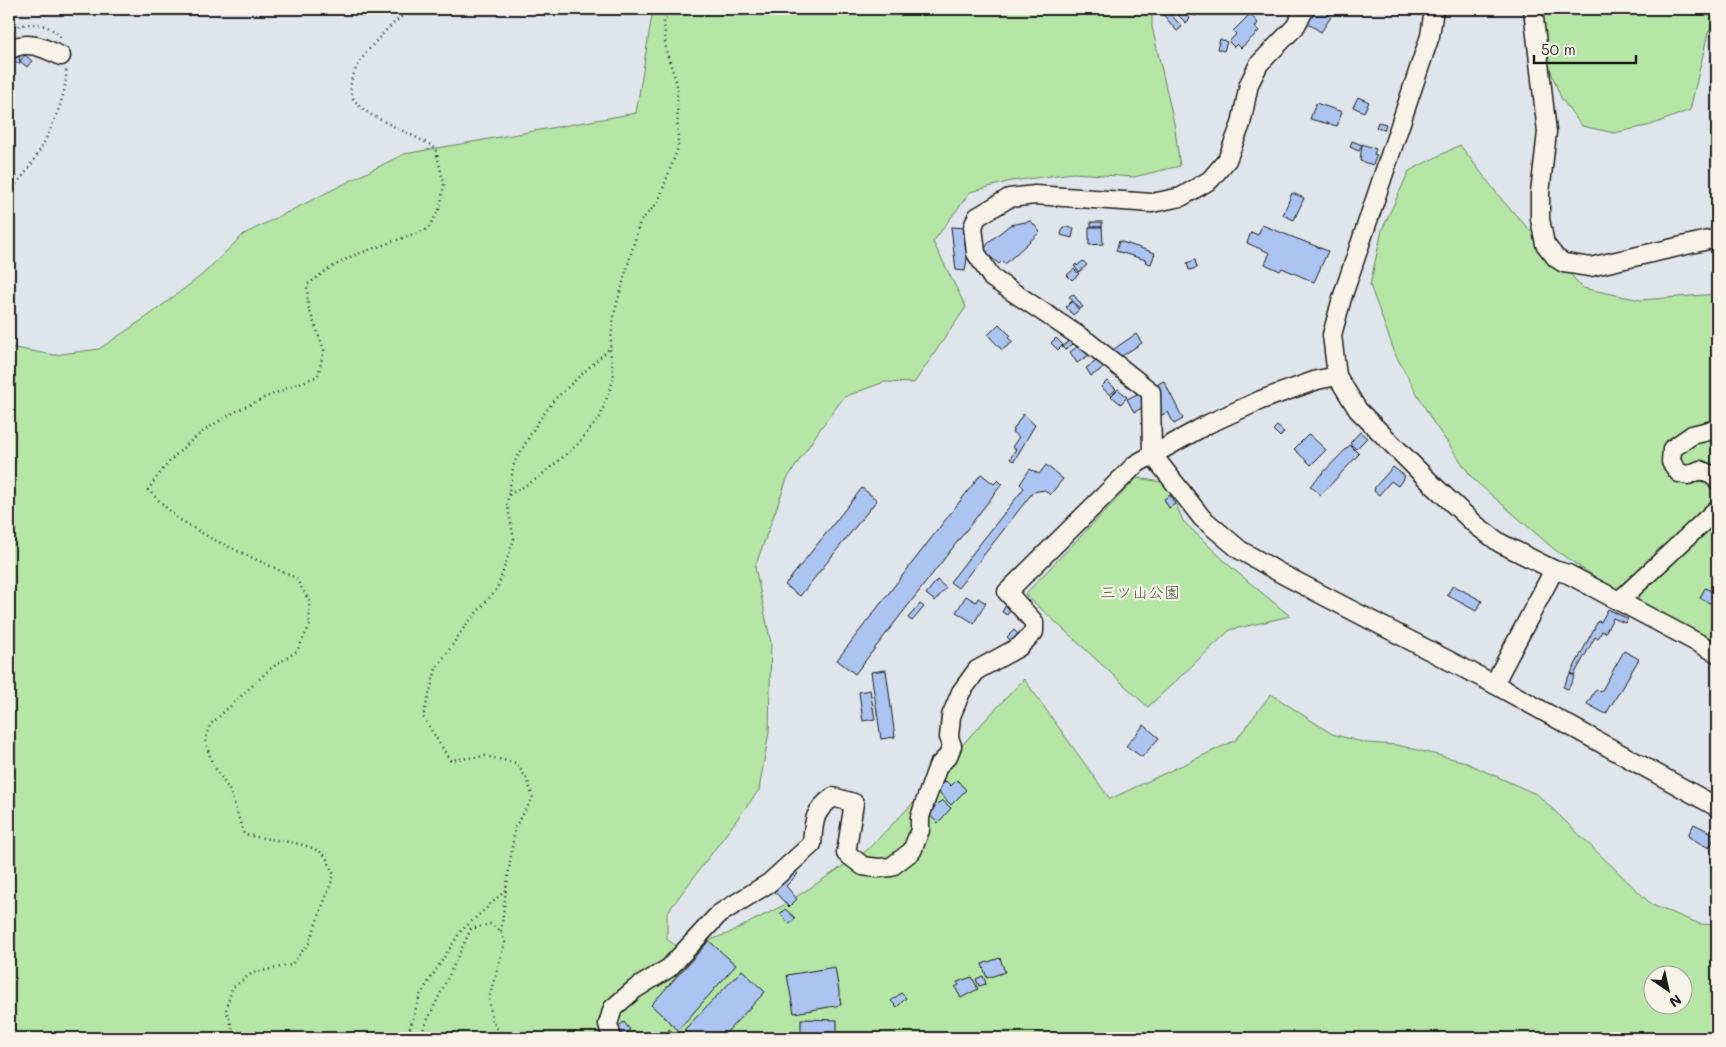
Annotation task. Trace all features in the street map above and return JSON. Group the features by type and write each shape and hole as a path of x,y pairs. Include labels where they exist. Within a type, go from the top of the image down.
{"street":[{"path":"1305,9 1295,27 1259,64 1250,84 1241,124 1227,160 1210,180 1181,197 1152,203 1035,194 1009,198 977,217 973,227 976,253 992,278 1088,342 1151,392 1152,454 1202,518 1240,550 1282,574 1494,684 1717,807"},
{"path":"1434,9 1430,36 1342,298 1332,335 1337,376 1358,410 1432,485 1477,526 1500,543 1620,600 1717,653"},
{"path":"1533,9 1547,132 1540,193 1540,219 1545,244 1556,258 1564,263 1590,268 1717,238"},
{"path":"9,50 22,45 40,46 61,56"},
{"path":"612,1038 608,1024 613,1008 635,989 669,968 719,914 769,883 812,844 814,824 819,807 833,797 854,803 846,853 863,866 892,866 912,851 920,830 920,818 938,766 948,756 952,746 949,737 951,716 961,692 977,670 1019,647 1034,632 1034,622 1007,592 1124,475 1152,454 1208,424 1261,400 1317,380 1337,376"},
{"path":"1717,429 1692,435 1672,449 1671,462 1679,473 1688,475 1700,470 1712,474 1717,480"},
{"path":"1620,600 1717,509"},
{"path":"1494,684 1554,570"}],"path":[{"path":"236,1038 226,1010 232,988 252,973 291,965 309,943 334,875 324,855 302,843 264,840 244,834 230,791 212,763 205,740 210,725 270,669 297,651 310,626 309,601 296,578 212,539 177,518 148,490 160,473 180,451 210,425 264,398 318,376 324,350 308,306 307,285 327,270 352,256 428,229 440,208 444,184 436,147 365,113 354,102 350,90 353,71 378,37 414,9"},
{"path":"508,495 538,478 571,451 600,417 614,378 610,348 614,314 640,222 658,202 678,148 677,84 666,51 664,21 670,9"},
{"path":"9,191 38,151 60,110 67,88 67,70 61,56"},
{"path":"9,181 13,188"},
{"path":"505,1038 492,1022 489,998 505,942 501,931 516,827 533,798 527,780 516,763 485,756 450,760 423,717 436,669 466,625 497,589 514,539 507,503 514,463 536,425 554,400 610,348"},
{"path":"407,1038 420,995 462,931 506,890"},
{"path":"419,1038 471,929 490,924 501,931"}],"green space":[{"path":"653,9 1152,9 1152,27 1174,123 1180,166 1134,177 1073,173 1011,181 970,192 933,242 966,307 914,383 884,382 844,397 787,479 755,567 771,643 769,732 759,790 667,913 667,939 681,950 727,934 784,905 866,851 919,797 971,735 1024,679 1110,799 1236,740 1271,694 1332,734 1366,743 1397,745 1462,761 1538,795 1652,905 1700,924 1717,925 1717,1038 884,1038 879,1034 873,1038 9,1038 9,347 54,355 99,349 151,314 202,275 244,234 404,154 636,113"},
{"path":"1527,9 1717,9 1717,18 1708,33 1690,110 1651,125 1614,133 1582,126 1561,98"},
{"path":"1460,145 1502,200 1583,288 1640,300 1717,294 1717,659 1555,550 1473,479 1433,422 1396,356 1370,285 1382,230 1409,171"},
{"name":"三ツ山公園","path":"1137,478 1167,483 1183,521 1232,568 1290,616 1230,630 1148,707 1025,594"}],"building":[{"path":"1166,9 1182,27 1177,31 1162,13"},
{"path":"1172,9 1181,9 1190,19 1186,23"},
{"path":"1187,9 1197,9 1200,12 1195,16"},
{"path":"1310,9 1315,9 1322,13 1325,9 1329,11 1327,14 1331,17 1321,32 1303,20"},
{"path":"1250,14 1258,23 1255,27 1259,31 1241,48 1237,44 1234,47 1229,42 1236,34 1233,31"},
{"path":"1220,39 1227,42 1224,51 1217,49"},
{"path":"19,55 20,63 10,63 9,56"},
{"path":"25,55 32,61 27,67 20,61"},
{"path":"1358,97 1369,102 1364,112 1353,107"},
{"path":"1316,103 1342,112 1337,126 1310,119"},
{"path":"1378,122 1386,124 1384,130 1376,128"},
{"path":"1352,141 1362,145 1359,151 1350,147"},
{"path":"1362,144 1376,149 1374,154 1377,155 1373,165 1360,161"},
{"path":"1292,193 1304,198 1294,220 1283,215"},
{"path":"1031,221 1040,232 1005,264 1002,261 999,264 983,251 990,241 1010,225"},
{"path":"1091,222 1102,222 1102,227 1091,227"},
{"path":"1262,225 1328,251 1314,282 1282,268 1280,271 1265,264 1270,253 1247,243 1251,232 1258,235"},
{"path":"951,227 967,228 971,234 965,271 956,270"},
{"path":"1063,227 1074,228 1072,238 1061,235"},
{"path":"1089,227 1102,227 1103,244 1089,245"},
{"path":"1119,241 1155,253 1151,264 1145,262 1146,260 1116,251"},
{"path":"1195,260 1197,268 1189,270 1187,263"},
{"path":"1083,261 1087,265 1079,272 1074,266"},
{"path":"1074,269 1079,274 1072,280 1067,275"},
{"path":"1073,294 1083,307 1080,309 1069,297"},
{"path":"1072,301 1079,310 1073,315 1066,307"},
{"path":"999,324 1011,336 1008,338 1013,342 1002,350 988,335"},
{"path":"1081,324 1088,333 1065,350 1062,347 1072,339 1069,335"},
{"path":"1136,334 1142,343 1091,376 1086,368"},
{"path":"1056,338 1063,345 1058,350 1051,343"},
{"path":"1084,342 1092,353 1077,363 1070,352"},
{"path":"1107,381 1116,389 1110,395 1101,387"},
{"path":"1164,381 1183,419 1174,424 1168,412 1158,417 1148,405 1134,412 1127,399"},
{"path":"1118,389 1127,397 1121,404 1111,396"},
{"path":"1023,414 1035,425 1014,461 1010,459 1016,449 1012,447 1019,437 1012,432"},
{"path":"1277,426 1284,432 1280,437 1273,430"},
{"path":"1360,432 1367,438 1356,449 1350,443"},
{"path":"1309,434 1326,450 1311,465 1294,449"},
{"path":"1350,445 1359,454 1321,495 1310,486"},
{"path":"1046,465 1063,479 1050,495 1045,490 1033,492 958,588 950,582 1024,488 1020,484 1030,469 1039,474"},
{"path":"1393,467 1405,476 1398,486 1391,481 1379,495 1374,491 1375,487"},
{"path":"981,474 994,484 998,480 1002,484 855,674 837,660"},
{"path":"862,488 877,500 800,596 785,585"},
{"path":"1170,495 1175,504 1169,508 1164,499"},
{"path":"937,580 946,588 935,601 926,594"},
{"path":"1453,585 1482,601 1476,611 1447,595"},
{"path":"1705,588 1717,594 1715,606 1700,598"},
{"path":"966,596 976,602 978,598 986,603 974,623 956,612"},
{"path":"920,604 924,607 912,621 908,618"},
{"path":"1006,605 1011,609 1007,615 1002,612"},
{"path":"1608,609 1628,619 1625,623 1613,618 1605,633 1602,631 1598,639 1595,637 1574,675 1571,673 1598,621 1601,622"},
{"path":"1014,630 1020,636 1014,643 1007,637"},
{"path":"1624,651 1639,659 1606,714 1587,704 1596,689 1601,692"},
{"path":"886,670 895,737 881,739 871,672"},
{"path":"1570,674 1575,676 1568,689 1563,687"},
{"path":"870,690 875,719 863,721 859,692"},
{"path":"1144,725 1159,738 1142,757 1126,746"},
{"path":"957,780 966,790 951,805 937,790 946,781 951,786"},
{"path":"942,800 951,808 938,823 928,814"},
{"path":"1694,824 1716,835 1709,848 1689,837 1688,835"},
{"path":"794,870 798,874 786,886 797,899 789,907 773,890"},
{"path":"785,909 795,918 790,924 780,914"},
{"path":"709,941 736,965 678,1030 651,1005"},
{"path":"1000,958 1005,972 987,978 982,964"},
{"path":"835,967 841,1005 794,1013 787,975"},
{"path":"742,970 765,992 721,1038 692,1038 684,1030"},
{"path":"983,976 986,984 979,986 976,979"},
{"path":"972,977 978,989 961,998 955,987 959,985 957,982"},
{"path":"901,993 906,998 897,1007 891,1001"},
{"path":"801,1019 837,1020 837,1038 801,1038"},
{"path":"624,1022 630,1030 627,1032 632,1038 626,1038 616,1028"},
{"path":"669,1029 680,1038 665,1038"}]}
